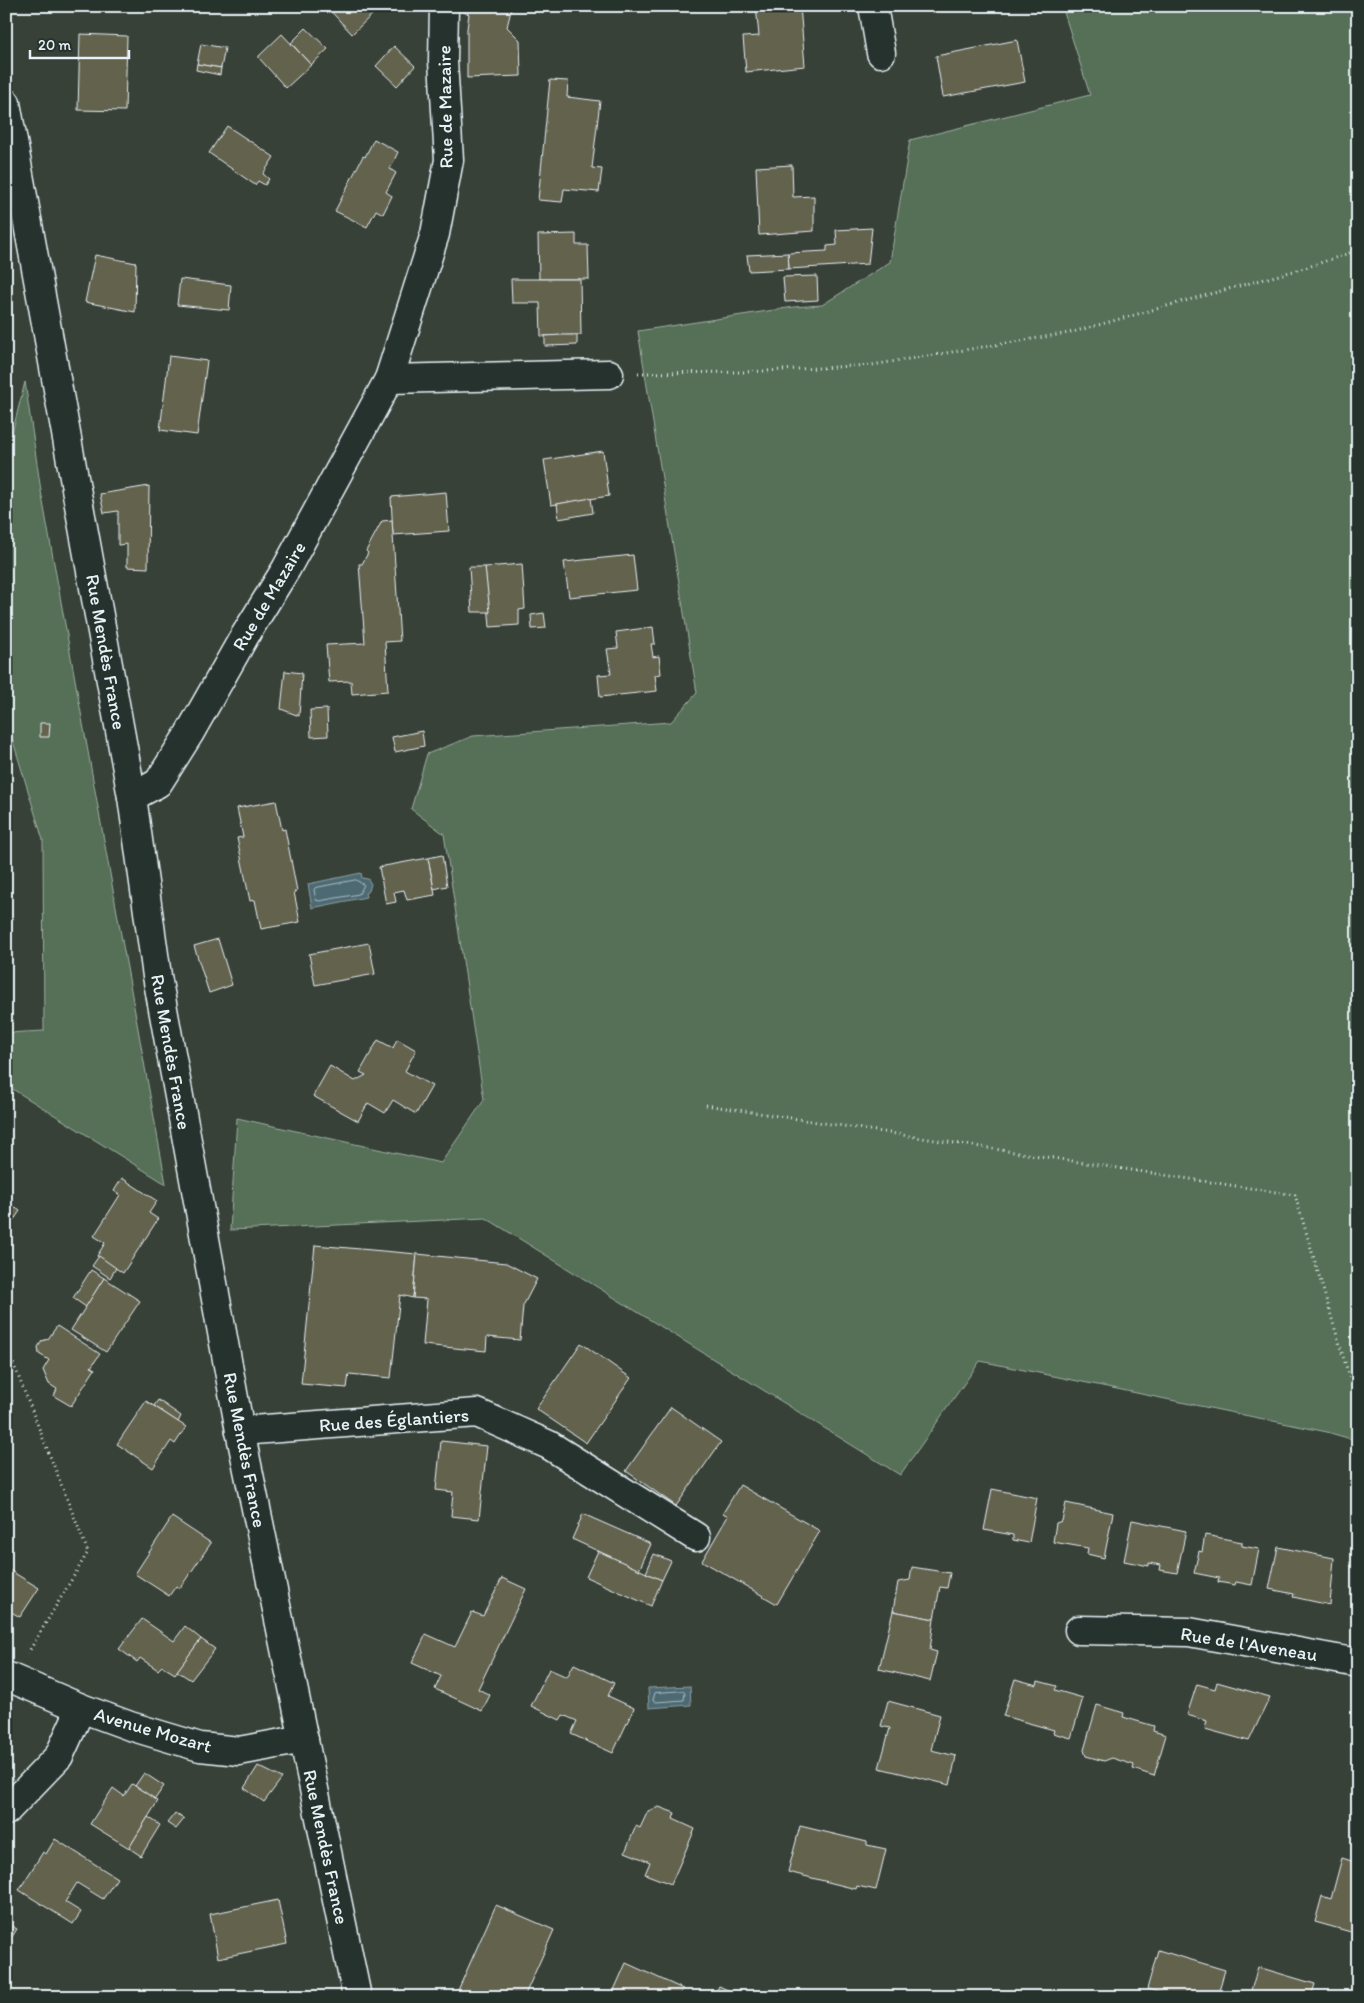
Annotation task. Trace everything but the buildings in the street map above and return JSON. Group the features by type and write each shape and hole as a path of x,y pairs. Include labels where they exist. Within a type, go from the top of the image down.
{"street":[{"name":"Rue de Mazaire","path":"132,797 158,783 189,734 244,636 286,569 389,379 435,234 449,160 443,61 444,6"},
{"path":"873,6 881,53"},
{"name":"Rue Mendès France","path":"6,103 132,797 157,976 240,1431 357,1997"},
{"path":"389,379 609,374"},
{"name":"Rue des Églantiers","path":"240,1431 477,1413 549,1445 696,1537"},
{"name":"Rue de l'Aveneau","path":"1079,1630 1189,1632 1358,1663"},
{"name":"Avenue Mozart","path":"9,1678 130,1726 200,1747 239,1751 304,1739"},
{"path":"6,1811 59,1756 81,1708"}],"path":[{"path":"609,374 746,372 872,365 1068,333 1308,267 1358,250"},
{"path":"706,1105 1295,1195 1358,1406"},
{"path":"6,1345 88,1552 9,1678"}],"green space":[{"path":"1062,6 1358,6 1358,1441 1327,1432 980,1361 900,1475 486,1218 230,1230 237,1118 441,1163 484,1100 444,834 411,809 427,754 473,736 671,722 697,693 638,331 794,307 822,305 890,262 910,140 1090,95"},
{"path":"25,382 41,491 166,1184 6,1085 6,1033 44,1031 43,840 6,718 6,457"}],"water":[{"path":"361,873 362,878 368,879 371,884 369,891 365,893 366,897 312,908 308,884"},
{"path":"690,1686 691,1705 649,1708 648,1688"}]}
